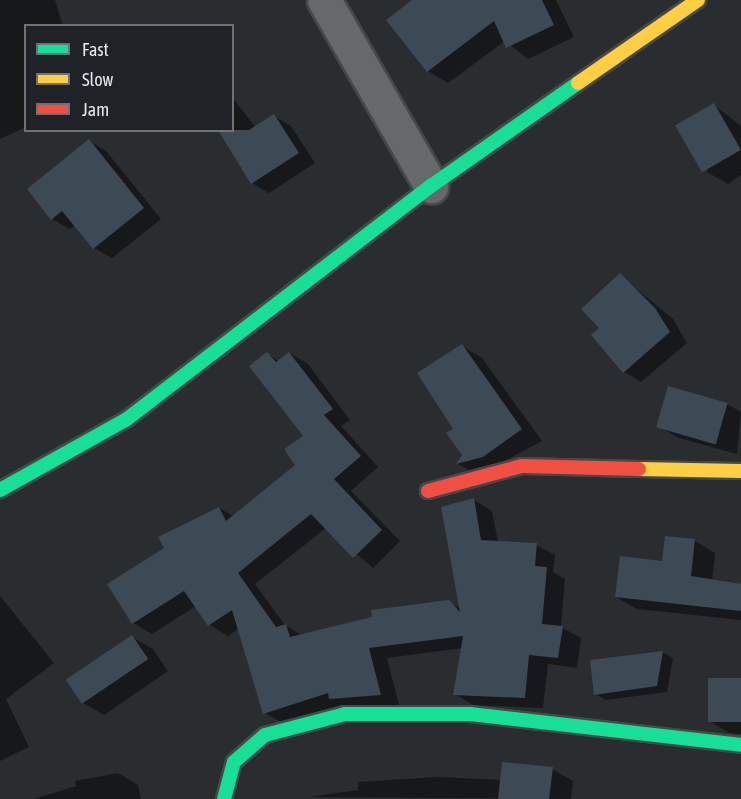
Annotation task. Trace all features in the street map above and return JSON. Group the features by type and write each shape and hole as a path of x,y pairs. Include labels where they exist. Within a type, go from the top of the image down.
{"street":[{"path":"324,0 432,186"},
{"path":"0,490 127,419 432,186 698,0"},
{"path":"428,491 522,466 741,471"},
{"path":"224,799 234,762 265,735 345,714 470,714 741,745"}],"building":[{"path":"412,0 542,0 554,25 506,48 494,21 427,72 386,20"},
{"path":"714,103 741,150 702,172 675,126"},
{"path":"274,114 299,153 251,184 219,132 249,130"},
{"path":"89,139 144,208 93,249 62,211 51,220 27,189"},
{"path":"620,273 655,308 670,332 623,373 591,335 599,328 581,309"},
{"path":"462,344 522,429 483,457 456,464 462,455 446,433 453,429 417,373"},
{"path":"267,352 276,362 289,352 333,409 324,415 361,456 334,479 382,530 353,558 311,514 238,573 276,627 286,624 290,637 372,617 371,610 449,600 460,612 441,507 474,498 481,540 537,543 535,566 547,567 542,624 563,626 558,658 529,655 525,698 453,695 463,636 369,648 381,695 329,699 328,693 263,714 232,610 208,626 184,591 132,624 107,584 164,548 158,537 219,507 226,521 295,465 284,449 303,436 249,366"},
{"path":"668,386 728,403 716,444 656,427"},
{"path":"665,536 695,539 691,576 741,584 741,611 615,597 620,556 662,561"},
{"path":"132,635 148,659 82,704 66,680"},
{"path":"663,651 657,686 594,695 590,660"},
{"path":"708,678 741,678 741,722 708,722"},
{"path":"502,762 553,767 549,799 498,799"}],"traffic: fast":[{"path":"0,490 127,419 431,186 578,83"},
{"path":"224,799 234,762 265,735 345,714 470,714 741,745"}],"traffic: slow":[{"path":"578,83 698,0"},
{"path":"639,469 741,471"}],"traffic: jam":[{"path":"428,491 522,466 639,469"}]}
